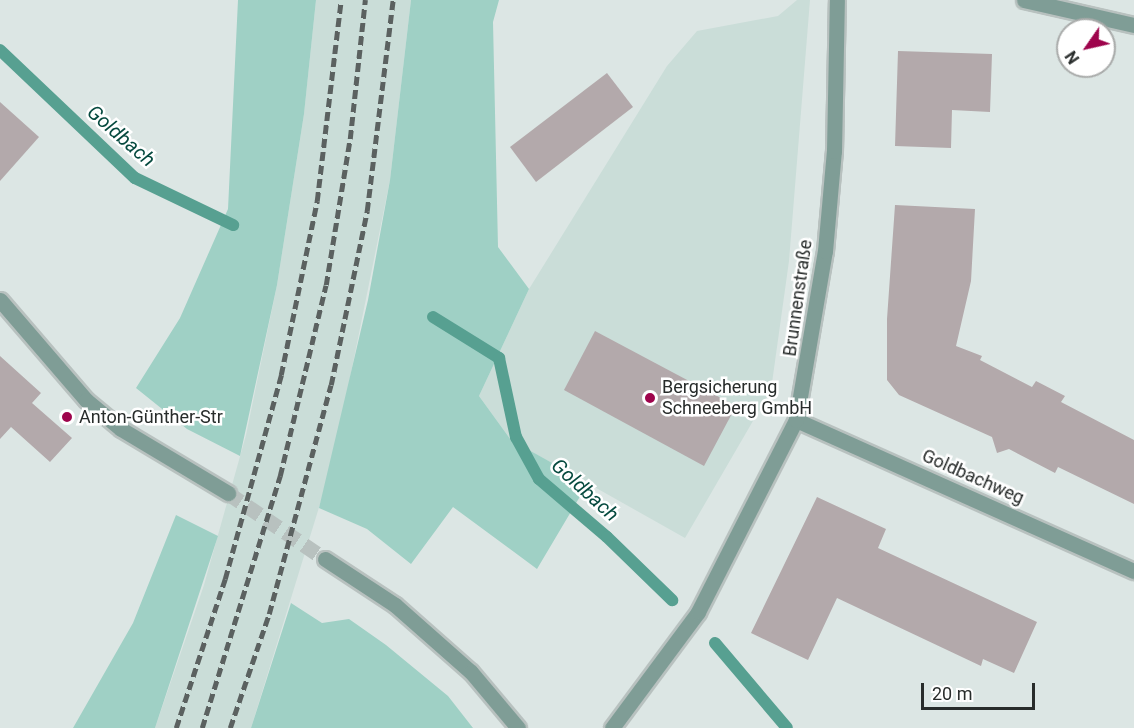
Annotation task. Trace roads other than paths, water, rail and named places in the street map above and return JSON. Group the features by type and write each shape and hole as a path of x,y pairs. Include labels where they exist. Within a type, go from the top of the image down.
{"street":[{"name":"Brunnenstraße","path":"612,728 698,612 796,420 825,251 834,151 837,0"},
{"path":"1024,0 1134,25"},
{"path":"0,301 86,400 121,429 228,493"},
{"name":"Goldbachweg","path":"796,420 1134,571"},
{"path":"325,559 395,604 471,672 518,728"}],"waterway":[{"name":"Goldbach","path":"0,50 135,178 233,225"},
{"name":"Goldbach","path":"433,317 499,358 516,437 539,479 607,537 672,600"},
{"name":"Goldbach","path":"715,643 787,728"}],"tunnel":[{"path":"228,493 325,559"}],"railway":[{"path":"176,728 225,579 281,375 317,201 341,0"},
{"path":"202,728 280,476 326,285 350,139 365,0"},
{"path":"230,728 269,614 331,385 367,211 393,0"}],"place":[{"name":"Bergsicherung Schneeberg GmbH","path":"650,398"},
{"name":"Anton-Günther-Str","path":"67,417"}]}
